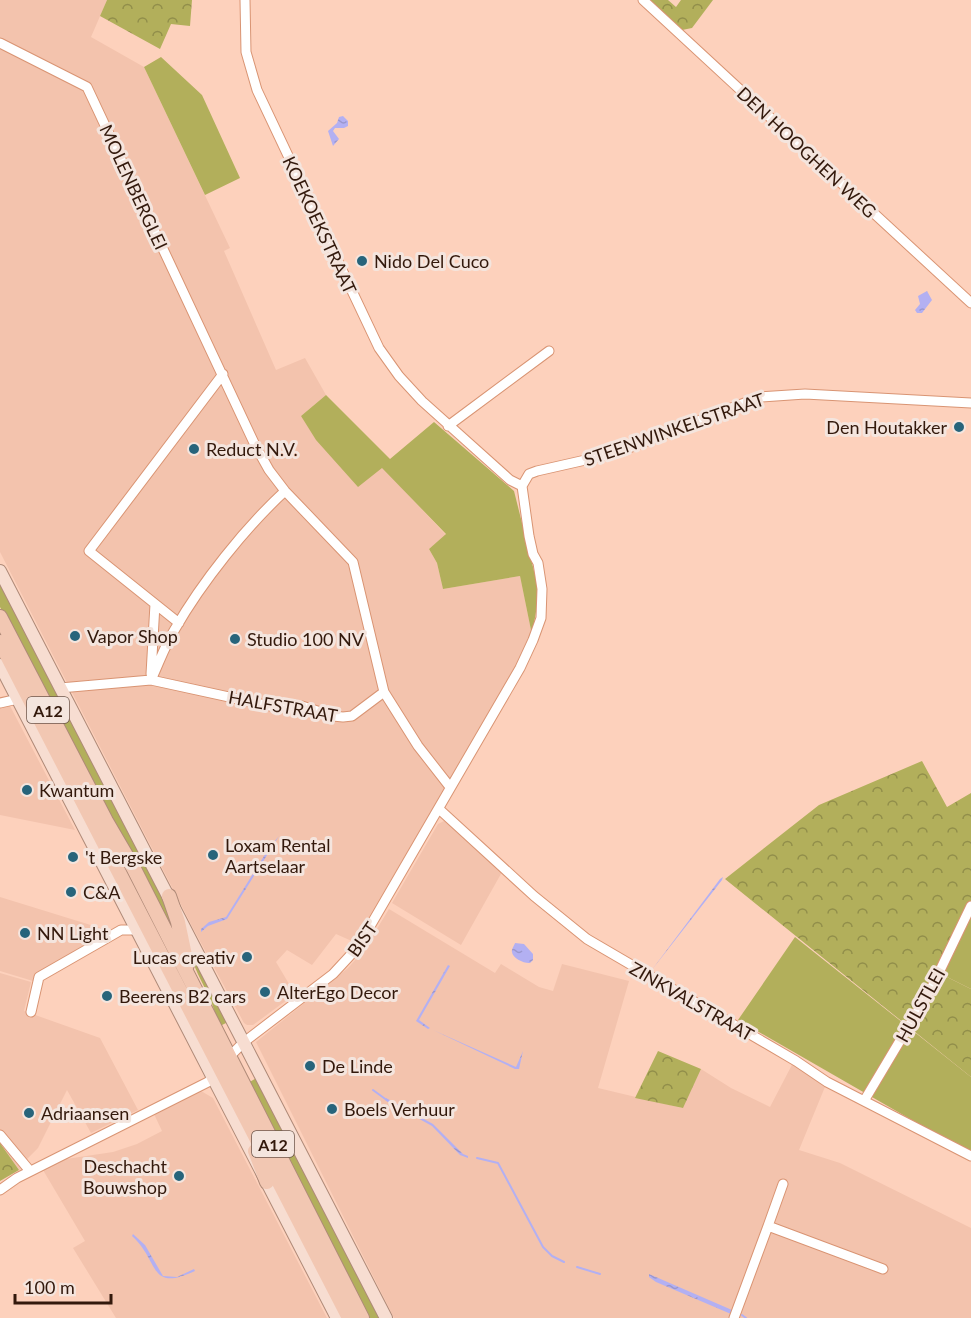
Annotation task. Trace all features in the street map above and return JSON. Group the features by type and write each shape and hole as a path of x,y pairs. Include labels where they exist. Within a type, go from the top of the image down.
{"highway":[{"name":"A12","path":"0,617 96,803 134,869 188,976 221,1067 362,1318"},
{"name":"A12","path":"0,642 349,1318"},
{"path":"169,896 178,922 188,976"},
{"path":"250,1125 252,1143 267,1182"}],"main road":[{"path":"0,571 169,896 247,1040 386,1318"},
{"path":"0,665 137,930 221,1067 267,1182 337,1318"}],"street":[{"name":"KOEKOEKSTRAAT","path":"245,0 246,52 252,79 304,194 379,348 410,388 448,426 510,480 522,486"},
{"name":"DEN HOOGHEN WEG","path":"643,0 971,303"},
{"name":"MOLENBERGLEI","path":"0,43 87,87 255,445 269,470 285,491 353,562 384,692"},
{"path":"448,426 549,351"},
{"path":"179,623 89,551 223,374"},
{"name":"STEENWINKELSTRAAT","path":"522,486 529,474 537,471 612,454 760,397 805,394 971,403"},
{"path":"439,810 450,787 520,668 541,618 542,586 529,536 522,486"},
{"path":"151,680 179,623 212,574 265,510 285,491"},
{"path":"151,680 155,604"},
{"name":"HALFSTRAAT","path":"60,688 151,680 270,706 302,706 343,717 352,716 384,692"},
{"path":"384,692 418,746 450,787"},
{"path":"0,703 18,699"},
{"name":"BIST","path":"0,1190 30,1172 208,1082 247,1040 333,974 364,939 439,810"},
{"name":"ZINKVALSTRAAT","path":"439,810 534,896 587,939 796,1061 827,1082 971,1156"},
{"name":"HULSTLEI","path":"864,1101 932,987 971,906"},
{"path":"31,1012 39,977 121,930 137,930"},
{"path":"0,1135 30,1172"},
{"path":"734,1318 783,1184"},
{"path":"768,1226 883,1269"}],"shaded area":[{"path":"0,0 107,0 91,37 144,67 230,248 224,251 276,370 305,358 326,395 301,416 382,467 446,535 429,549 437,563 443,589 520,576 533,640 354,942 336,934 312,965 287,950 276,962 295,994 253,1025 244,1023 194,930 0,552"},
{"path":"9,704 75,830 0,815 0,706"},
{"path":"446,820 502,872 461,945 392,903 438,824"},
{"path":"0,897 110,931 36,975 33,981 0,971"},
{"path":"389,909 495,973 501,964 539,987 553,991 562,964 629,981 598,1088 682,1108 701,1069 731,1088 770,1107 795,1059 827,1082 799,1150 840,1163 971,1228 971,1318 394,1318 256,1042 348,968 364,950"},
{"path":"0,973 31,982 24,1011 100,1038 138,1110 91,1133 67,1090 38,1148 27,1159 30,1164 19,1170 0,1143"},
{"path":"201,1091 213,1098 327,1318 116,1318 73,1248 85,1241 43,1170 66,1159 113,1152 137,1144 162,1131 154,1114"}],"green space":[{"path":"107,0 192,0 190,26 171,24 160,49 100,16"},
{"path":"643,0 668,0 676,7 681,0 713,0 692,28 677,31"},
{"path":"161,57 202,95 240,178 205,195 144,67"},
{"path":"326,395 390,459 434,422 514,491 538,587 532,635 520,576 443,589 437,563 429,549 446,534 382,468 358,487 316,440 301,416"},
{"path":"0,579 173,913 180,949 43,684 39,684 0,607"},
{"path":"922,761 947,807 971,793 971,917 966,916 939,973 971,989 971,1077 725,879 819,805"},
{"path":"967,915 971,917 971,989 939,973"},
{"path":"795,937 971,1077 971,1154 738,1020"},
{"path":"187,940 228,1022 220,1026 194,966"},
{"path":"658,1051 701,1069 683,1108 635,1098"},
{"path":"258,1077 382,1318 366,1318 248,1083"},
{"path":"0,1143 19,1170 0,1181"}],"water":[{"path":"343,116 348,121 348,126 335,128 333,131 339,139 333,146 328,131 337,123 339,117"},
{"path":"927,291 932,300 922,313 917,313 915,310 920,304 918,296"},
{"path":"279,836 227,919 208,926 201,932 201,929 209,922 226,917"},
{"path":"723,877 722,880 651,971 720,879"},
{"path":"515,943 524,944 533,954 533,960 530,963 522,962 514,956 512,951"},
{"path":"448,965 450,966 419,1020 430,1028 428,1029 416,1021"},
{"path":"433,1030 516,1067 523,1051 519,1069 515,1069"},
{"path":"386,1098 433,1124 468,1158 460,1155 432,1126 385,1100"},
{"path":"133,1234 145,1245 163,1276 177,1277 194,1269 195,1271 180,1277 169,1278 162,1276 156,1271 132,1236"},
{"path":"649,1274 732,1310 731,1314 656,1282 649,1277"}],"waterway":[{"path":"373,1090 388,1101"},
{"path":"477,1158 498,1163 543,1247 552,1256 564,1262"},
{"path":"577,1267 600,1274"},
{"path":"742,1315 746,1318"}],"place":[{"name":"Nido Del Cuco","path":"362,261"},
{"name":"Den Houtakker","path":"959,427"},
{"name":"Reduct N.V.","path":"194,449"},
{"name":"Vapor Shop","path":"75,636"},
{"name":"Studio 100 NV","path":"235,639"},
{"name":"Kwantum","path":"27,790"},
{"name":"Loxam Rental Aartselaar","path":"213,855"},
{"name":"'t Bergske","path":"73,857"},
{"name":"C&A","path":"71,892"},
{"name":"NN Light","path":"25,933"},
{"name":"Lucas creativ","path":"247,957"},
{"name":"AlterEgo Decor","path":"265,992"},
{"name":"Beerens B2 cars","path":"107,996"},
{"name":"De Linde","path":"310,1066"},
{"name":"Boels Verhuur","path":"332,1109"},
{"name":"Adriaansen","path":"29,1113"},
{"name":"Deschacht Bouwshop","path":"179,1176"}]}
